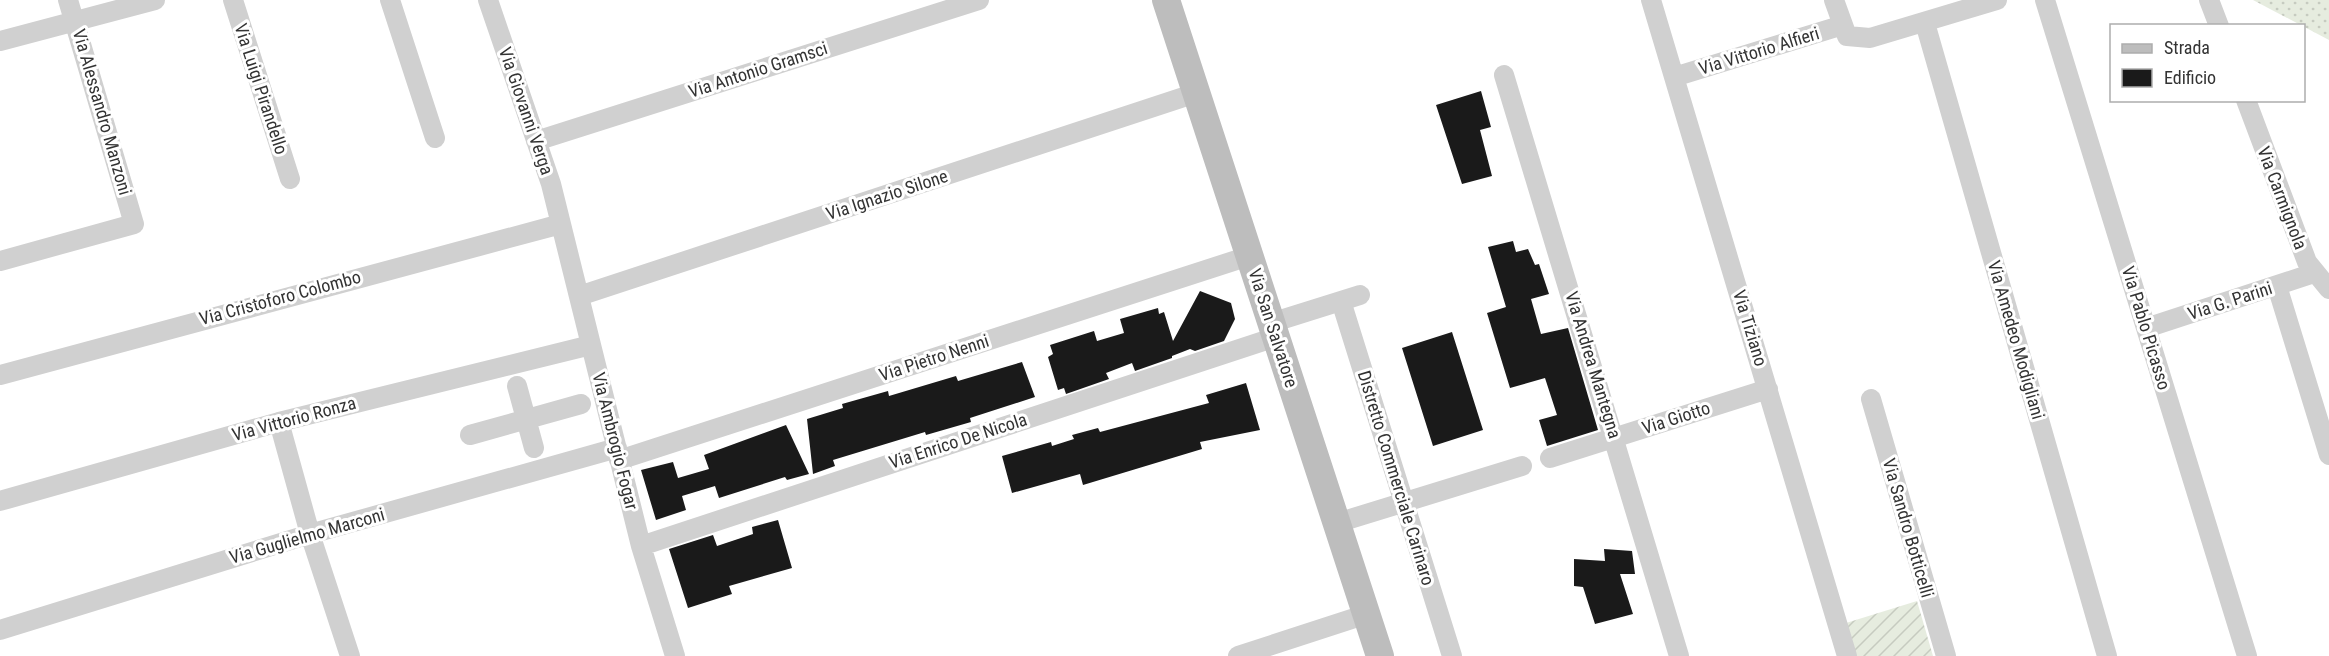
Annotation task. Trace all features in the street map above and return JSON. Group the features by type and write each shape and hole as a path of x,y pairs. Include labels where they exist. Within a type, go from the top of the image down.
{"street":[{"name":"Via Alessandro Manzoni","path":"0,261 134,224 68,0"},
{"path":"0,41 155,0"},
{"name":"Via Luigi Pirandello","path":"233,0 290,179"},
{"path":"390,0 435,138"},
{"name":"Via Giovanni Verga","path":"488,0 536,141 561,224"},
{"name":"Via Antonio Gramsci","path":"536,141 979,0"},
{"name":"Via San Salvatore","path":"1166,0 1380,656"},
{"name":"Via Tiziano","path":"1651,0 1847,656"},
{"path":"1834,0 1847,36 1870,38 1997,0"},
{"name":"Via Pablo Picasso","path":"2045,0 2247,656"},
{"path":"2209,0 2218,24"},
{"name":"Via Amedeo Modigliani","path":"1925,23 2107,656"},
{"name":"Via Vittorio Alfieri","path":"1674,77 1844,25"},
{"name":"Via Andrea Mantegna","path":"1504,75 1679,656"},
{"name":"Via Ignazio Silone","path":"579,296 1196,93"},
{"name":"Via Carmignola","path":"2247,102 2296,237 2314,273 2329,289"},
{"name":"Via Ambrogio Fogar","path":"561,224 640,546 675,656"},
{"name":"Via Cristoforo Colombo","path":"0,375 561,224"},
{"name":"Via Pietro Nenni","path":"618,454 1249,256"},
{"name":"Via G. Parini","path":"2146,328 2314,273"},
{"path":"2277,286 2329,455"},
{"name":"Via Enrico De Nicola","path":"640,546 1274,330 1360,295"},
{"name":"Distretto Commerciale Carinaro","path":"1341,301 1452,656"},
{"name":"Via Vittorio Ronza","path":"0,501 279,422 591,345"},
{"path":"517,386 534,448"},
{"name":"Via Giotto","path":"1550,458 1768,389"},
{"name":"Via Sandro Botticelli","path":"1871,399 1946,656"},
{"path":"470,435 581,404"},
{"path":"279,422 310,534 350,656"},
{"name":"Via Guglielmo Marconi","path":"0,630 310,534 618,454"},
{"path":"1337,523 1522,466"},
{"path":"1239,656 1367,614"}],"shaded area":[{"path":"2253,0 2329,0 2329,40 2305,27 2305,24 2299,24"},
{"path":"1917,601 1933,656 1856,656 1846,623"}],"building":[{"path":"1481,91 1491,127 1480,130 1492,176 1462,184 1436,105"},
{"path":"1513,241 1516,252 1528,249 1535,265 1539,264 1549,294 1531,299 1541,334 1568,328 1598,430 1547,446 1539,420 1557,415 1545,378 1510,388 1487,313 1506,307 1488,247"},
{"path":"1200,291 1231,303 1235,319 1224,341 1195,351 1190,349 1135,371 1132,363 1106,373 1109,379 1066,394 1064,388 1058,390 1048,357 1053,354 1050,345 1094,331 1097,341 1124,333 1120,319 1158,308 1159,314 1164,312 1173,341"},
{"path":"1452,332 1483,430 1433,446 1402,348"},
{"path":"1022,362 1035,397 970,418 971,422 926,435 925,432 833,460 835,466 813,474 807,419 843,408 842,404 888,391 889,396 956,376 958,381"},
{"path":"1246,383 1260,430 1200,442 1202,449 1083,485 1080,474 1012,493 1002,456 1051,442 1052,446 1074,439 1072,435 1098,428 1100,432 1209,403 1206,395"},
{"path":"786,425 809,474 787,480 785,477 719,498 715,486 682,496 686,510 656,520 641,470 673,462 678,478 709,469 704,455"},
{"path":"778,520 792,568 729,586 732,594 688,608 669,549 713,535 717,546 753,534 752,527"},
{"path":"1604,549 1632,551 1635,574 1620,574 1633,614 1595,624 1583,587 1574,586 1574,559 1605,561"}]}
